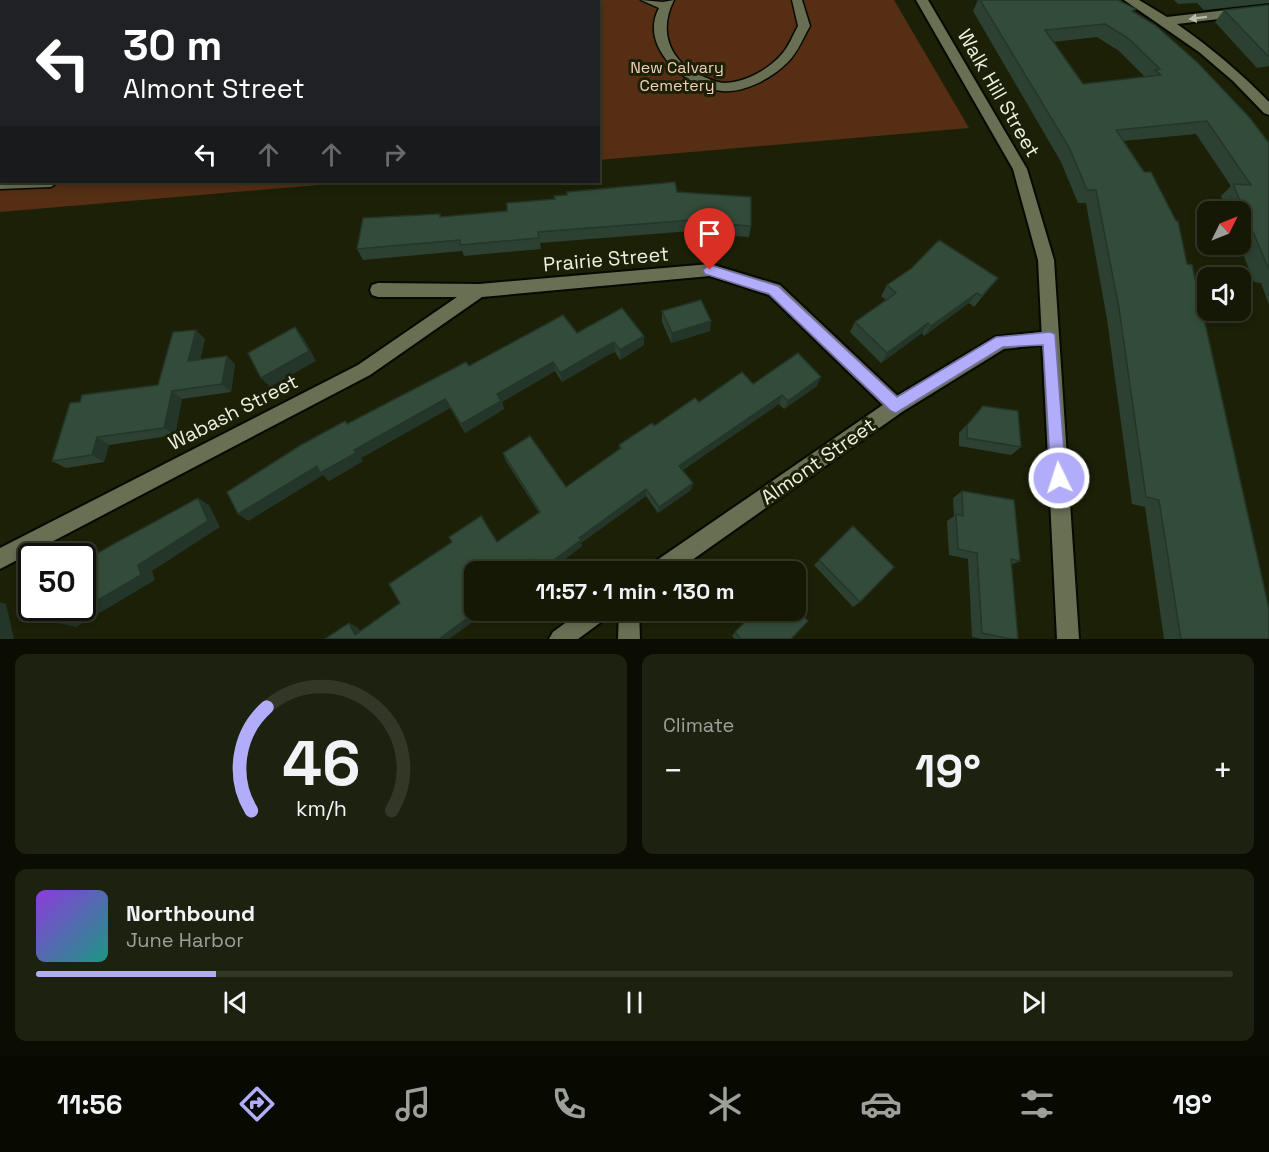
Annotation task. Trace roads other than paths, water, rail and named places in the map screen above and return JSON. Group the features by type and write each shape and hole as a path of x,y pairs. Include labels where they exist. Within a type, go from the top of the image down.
{"street":[{"name":"Walk Hill Street","path":"922,0 1020,169 1046,260 1068,639"},
{"path":"1130,0 1168,21 1219,63 1269,110"},
{"path":"1168,21 1269,9"},
{"name":"Prairie Street","path":"378,290 479,291 710,270 774,290 896,406"},
{"name":"Wabash Street","path":"0,559 364,370 479,291"},
{"name":"Almont Street","path":"673,561 896,406 1000,342 1050,338"},
{"path":"560,639 585,621"},
{"path":"629,621 629,639"}],"lane":[{"path":"646,0 667,3 660,33 669,59 693,78 722,87 758,80 787,57 804,26 797,0"},
{"path":"0,184 26,183"}],"park label":[{"name":"New Calvary Cemetery","path":"677,76"}]}
